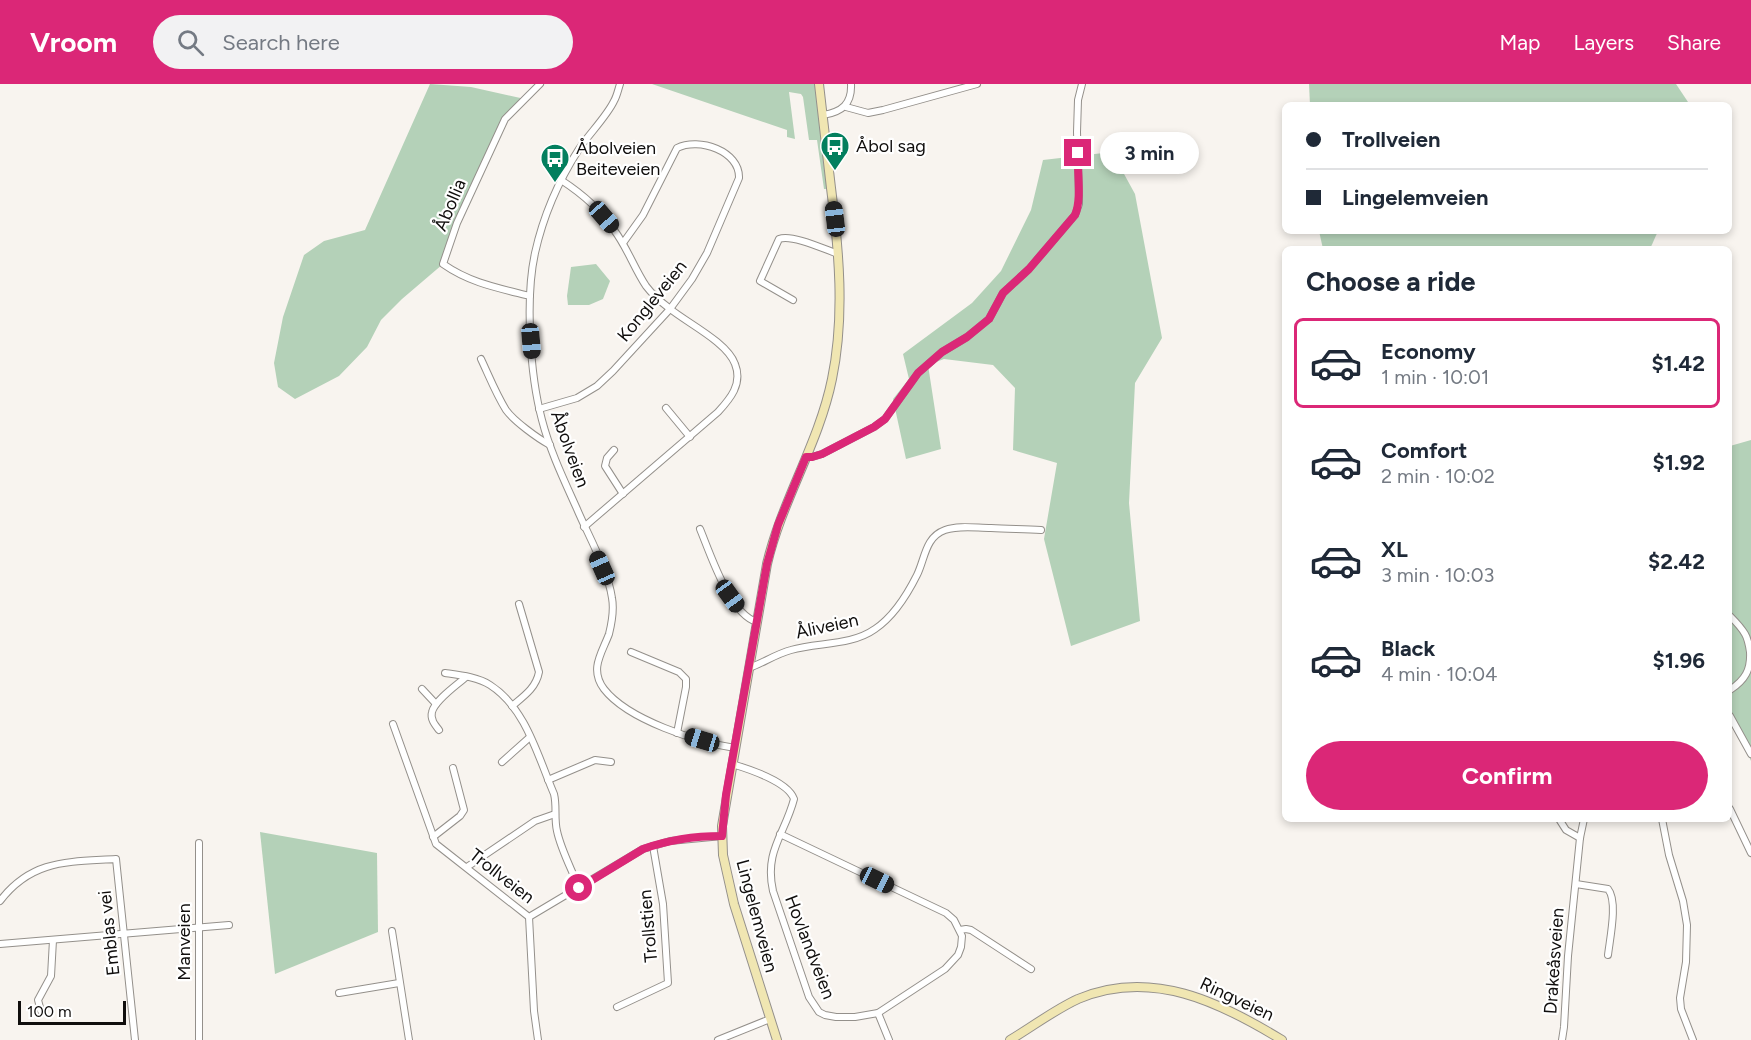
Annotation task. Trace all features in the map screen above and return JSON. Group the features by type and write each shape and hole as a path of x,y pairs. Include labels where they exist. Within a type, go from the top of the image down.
{"main road":[{"name":"Lingelemveien","path":"777,1040 734,904 726,873 722,836 723,816 748,668 771,549 778,525 824,408 832,379 837,342 838,254 819,84"},
{"name":"Ringveien","path":"1010,1040 1084,997 1118,989 1147,987 1182,992 1204,999 1282,1040"}],"street":[{"name":"Åbollia","path":"530,296 478,283 458,275 443,264 457,223 506,119 540,84"},
{"name":"Åbolveien","path":"620,84 614,102 579,150 561,180 545,219 535,252 530,296 533,363 539,409 550,446 609,586 613,609 609,634 596,667 599,681 620,704 645,718 677,733 735,748"},
{"path":"823,115 840,111 846,107 851,94 851,84"},
{"path":"846,107 868,113 977,84"},
{"path":"806,457 822,454 885,419 918,373 942,352 967,337 989,319 1003,293 1029,269 1075,215 1079,204 1077,132 1078,100 1082,84"},
{"name":"Kongleveien","path":"539,409 577,398 597,386 670,309 692,279 707,253 739,178 738,166 731,158 701,144 684,144 677,148 643,215 623,243"},
{"path":"561,180 599,212 614,229 647,286 670,309 722,346 730,354 737,371 735,390 728,401 690,437 584,527"},
{"path":"793,300 760,281 779,239 793,238 838,254"},
{"path":"481,359 507,412 538,439 550,446"},
{"path":"666,408 690,437"},
{"path":"614,450 607,458 605,466 622,494"},
{"name":"Åliveien","path":"748,668 789,650 852,639 877,628 907,593 918,574 933,537 944,530 958,528 1041,530"},
{"path":"700,529 730,596 749,619 757,622"},
{"path":"512,706 533,688 539,672 519,604"},
{"path":"1732,618 1745,633 1751,659 1748,673 1732,689"},
{"path":"631,652 679,672 686,679 677,733"},
{"path":"445,673 489,684 512,706 523,721 548,780 556,806 557,832 579,888"},
{"path":"439,730 432,713 436,704 466,677"},
{"path":"422,689 436,704"},
{"path":"1732,719 1751,754"},
{"name":"Trollveien","path":"393,724 436,844 529,917 643,849 670,841 722,836"},
{"path":"502,762 530,737"},
{"path":"548,780 596,760 611,762"},
{"name":"Hovlandveien","path":"732,764 749,769 780,784 792,794 794,799 772,856 770,879 813,1005 819,1012 836,1017 855,1017 878,1013 953,961 961,947 960,930"},
{"path":"433,837 460,816 464,810 453,768"},
{"path":"1732,813 1751,854"},
{"path":"467,867 535,821 555,814"},
{"path":"1561,822 1566,830 1580,838"},
{"name":"Drakeåsveien","path":"1562,1040 1568,956 1583,822"},
{"path":"1663,822 1687,925 1686,962 1680,998 1681,1009 1693,1040"},
{"path":"780,834 946,913 960,930 970,930 1031,969"},
{"name":"Manveien","path":"199,843 199,1040"},
{"name":"Trollstien","path":"617,1007 668,983 663,904 653,846"},
{"name":"Emblas vei","path":"0,900 17,882 33,871 55,864 116,858 135,1040"},
{"name":"Drakeåsveien","path":"1576,884 1608,889 1610,892 1613,901 1608,955"},
{"path":"529,917 534,1011 538,1040"},
{"path":"0,944 229,925"},
{"path":"392,931 409,1040"},
{"path":"41,1011 38,1000 50,979 53,940"},
{"path":"339,993 399,983"},
{"path":"878,1013 889,1040"},
{"path":"718,1040 770,1019"}],"green space":[{"path":"430,84 471,87 525,99 505,119 443,264 381,320 367,347 339,376 295,399 278,387 274,363 283,317 304,255 324,241 365,230"},
{"path":"652,84 819,84 831,189 824,189 817,140 809,140 801,94 789,92 795,139 787,137 787,130"},
{"path":"1309,84 1676,84 1688,102 1310,102"},
{"path":"1112,152 1135,194 1162,338 1135,383 1129,503 1140,621 1071,646 1044,539 1057,463 1013,450 1015,388 993,365 944,359 928,365 941,449 906,459 893,399 909,379 903,354 972,303 1001,271 1031,210 1043,160"},
{"path":"1320,234 1657,234 1651,246 1322,246"},
{"path":"596,264 610,281 603,299 589,305 568,305 571,267"},
{"path":"1751,440 1751,761 1732,720 1732,445"},
{"path":"260,832 377,853 378,932 275,974"}],"place":[{"name":"Åbol sag","path":"835,172"},
{"name":"Åbolveien Beiteveien","path":"555,184"}],"route":[{"path":"579,888 643,849 670,841 722,836 726,795 767,564 778,525 806,457 822,454 879,424 894,409 918,373 942,352 967,337 989,319 1003,293 1029,269 1078,210 1078,153"}]}
